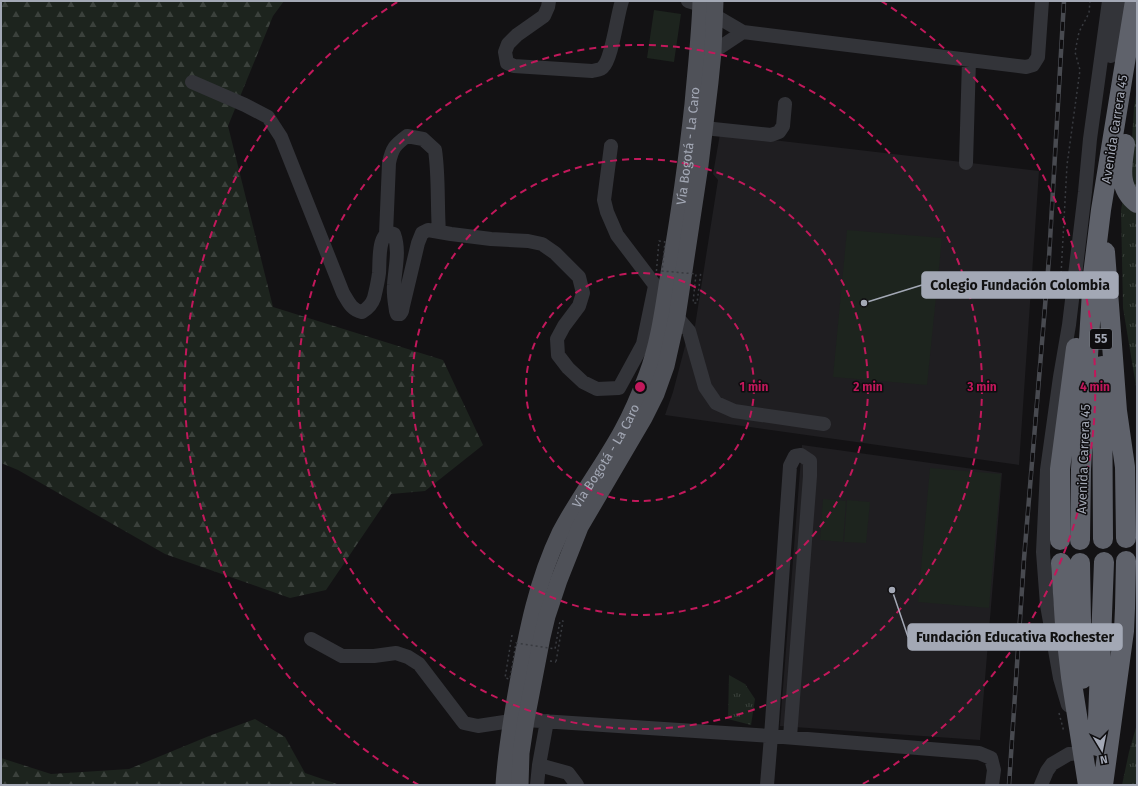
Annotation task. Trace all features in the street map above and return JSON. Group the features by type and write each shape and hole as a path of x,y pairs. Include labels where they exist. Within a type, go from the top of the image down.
{"highway":[{"name":"Avenida Carrera 45","path":"1080,540 1082,468 1093,275 1101,210 1135,1"},
{"path":"1128,48 1127,131 1122,175 1126,191 1130,198 1137,203"},
{"name":"Avenida Carrera 45","path":"1101,210 1117,411 1125,467 1126,538"},
{"name":"Avenida Carrera 45","path":"1101,210 1103,539"},
{"name":"Avenida Carrera 45","path":"1060,540 1060,469 1086,274 1101,210"},
{"path":"1103,785 1124,631 1126,608 1126,561"},
{"path":"1096,785 1104,562"},
{"path":"1060,563 1071,677 1088,785"},
{"path":"1080,563 1084,753"}],"main road":[{"name":"Vía Bogotá - La Caro","path":"504,785 507,746 519,721 547,616 559,580 580,527 633,439 656,394 666,366 677,317 700,165 713,52 704,5"},
{"name":"Vía Bogotá - La Caro","path":"520,785 522,753 519,721 522,657 538,591 547,564 571,513 633,410 652,359 658,287 675,239 689,139 704,5"}],"street":[{"path":"549,1 544,16 517,35 508,44 504,52 507,63 514,66 592,71 602,69 606,64 622,1"},
{"path":"704,5 743,32 1026,67 1034,64 1038,57 1042,1"},
{"path":"1049,785 1050,778 1055,767 1064,758 1069,754 1084,753 1066,700 1056,656 1047,605 1043,552 1047,470 1069,325 1086,192 1090,139 1109,1"},
{"path":"1086,192 1096,145 1120,1"},
{"path":"713,52 743,32"},
{"path":"966,162 968,60"},
{"path":"192,82 268,117 281,137 343,292 356,311 362,312 367,308 373,299 379,273 380,249 383,238 386,234 389,163 391,152 395,145 407,136 423,139 435,150 437,166 437,208 439,232"},
{"path":"704,128 771,135 779,132 783,126 785,104"},
{"path":"386,234 394,234 397,248 394,288 397,314 400,314 404,306 418,244 422,233 428,230 485,238 528,241 542,244 555,253 579,277 583,293 579,306 564,326 557,339 558,355 568,368 584,382 597,389 619,388 643,344 658,287 617,235 607,212 604,200 611,146"},
{"path":"677,317 689,331 705,387 716,404 734,411 824,424"},
{"path":"767,785 772,736 790,466 795,456 801,455 810,461 810,476 790,737"},
{"path":"311,639 342,656 374,656 396,653 408,657 420,664 464,723 478,726 519,721 547,722 790,737 979,753 991,758 994,770 992,785"},
{"path":"537,785 547,722"},
{"path":"1034,785 1034,780 1039,770 1046,764 1064,758"},
{"path":"1041,785 1047,770 1052,764 1064,758"},
{"path":"539,765 568,773 577,785"}],"path":[{"path":"658,287 659,241 665,242 662,271 696,274 693,303 697,303 700,271"},
{"path":"512,635 505,678 510,679 516,643 555,649 560,621 563,621 556,662"}],"shaded area":[{"path":"720,134 1039,171 1019,465 665,415 673,392 689,331 695,326 718,180 713,174"},
{"path":"802,445 1002,473 980,740 780,726"}],"green space":[{"path":"1,1 284,1 273,16 228,126 273,307 443,360 483,445 425,491 391,494 326,590 290,598 165,554 18,470 1,463"},
{"path":"654,10 681,14 674,62 647,58"},
{"path":"1137,87 1137,392 1123,308 1121,210 1131,153"},
{"path":"847,230 942,238 927,385 833,377"},
{"path":"930,468 1001,474 989,608 918,602"},
{"path":"823,499 846,501 843,542 820,540"},
{"path":"847,500 870,502 866,543 844,542"},
{"path":"729,675 745,684 755,699 751,725 728,719"},
{"path":"255,719 285,737 305,773 340,785 1,785 1,758 51,774 129,769"},
{"path":"1137,724 1137,785 1122,785 1129,752"}],"railway":[{"path":"1009,785 1024,559 1049,258 1064,1"}],"place":[{"name":"Colegio Fundación Colombia","path":"864,303"},
{"name":"Fundación Educativa Rochester","path":"892,590"}]}
